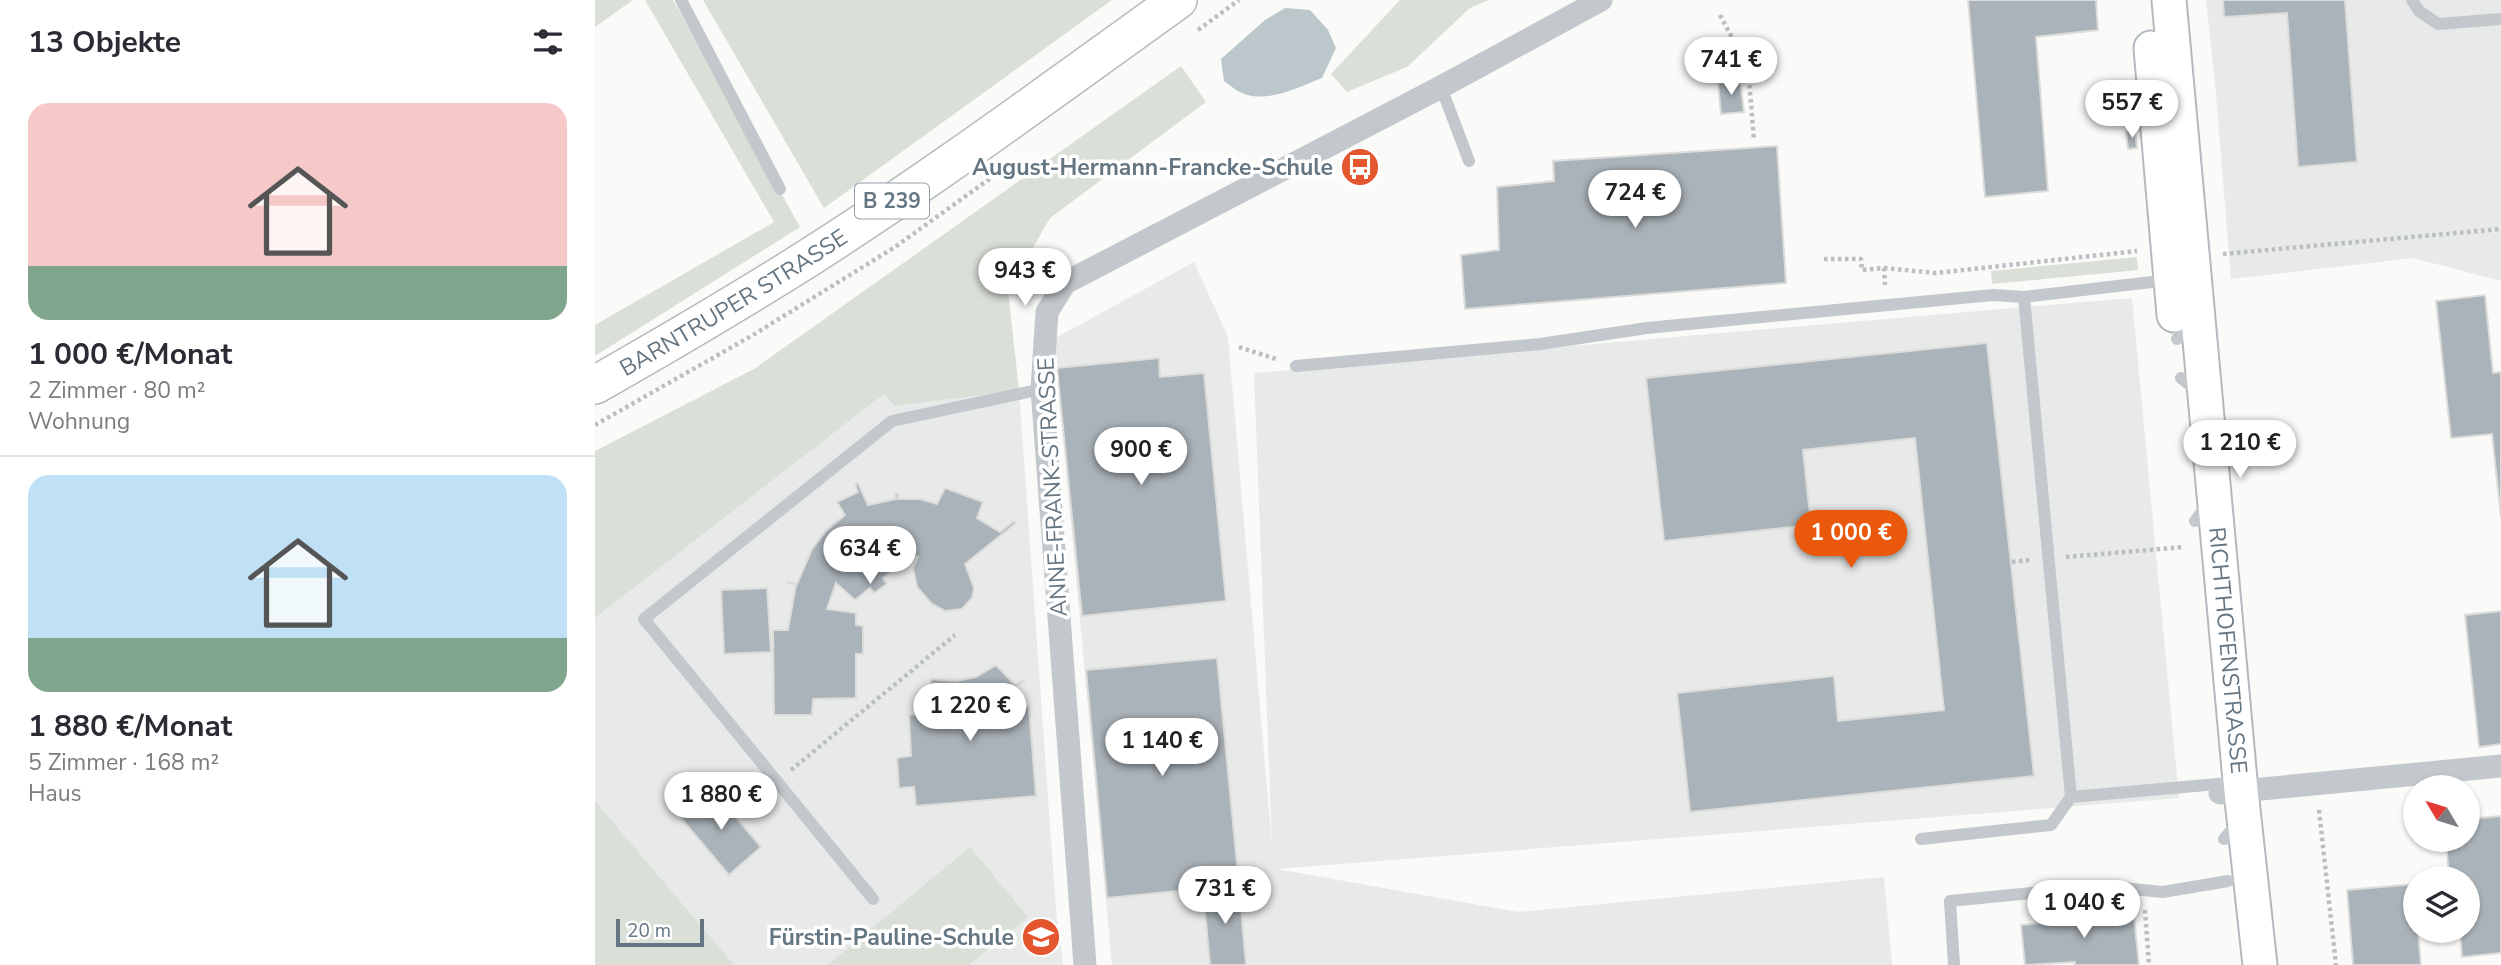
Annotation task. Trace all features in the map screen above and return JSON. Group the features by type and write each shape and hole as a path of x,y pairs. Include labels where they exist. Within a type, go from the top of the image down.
{"main road":[{"name":"BARNTRUPER STRASSE","path":"595,385 815,254 1000,128 1178,0"}],"street":[{"name":"ANNE-FRANK-STRASSE","path":"1085,965 1042,389 1047,312 1065,283 1441,88 1601,0"},
{"name":"RICHTHOFENSTRASSE","path":"2147,0 2176,200 2194,270 2188,338 2198,529 2235,836 2260,965"},
{"name":"RICHTHOFENSTRASSE","path":"2169,0 2176,200"},
{"name":"RICHTHOFENSTRASSE","path":"2198,529 2225,692 2230,787"},
{"path":"2230,787 2316,784 2501,766"},
{"name":"RICHTHOFENSTRASSE","path":"2235,836 2228,881 2237,965"}],"lane":[{"path":"681,0 780,189"},
{"path":"2412,0 2419,11 2438,24 2501,19"},
{"path":"1441,88 1468,161"},
{"path":"1296,366 1539,344 1647,328 1993,295 2024,297 2194,270"},
{"path":"1921,839 2052,825 2071,797 2024,297"},
{"path":"873,900 643,619 893,421 1042,389"},
{"path":"2071,797 2230,787"},
{"path":"1954,965 1950,901 2102,886 2162,892 2228,881"}],"path":[{"path":"1720,15 1748,68 1754,140"},
{"path":"2194,270 2501,229"},
{"path":"1824,259 1861,259 1863,270 1884,268 1936,273 2139,251"},
{"path":"1884,268 1885,291"},
{"path":"1239,346 1296,366"},
{"path":"2011,562 2049,558 2198,529"},
{"path":"777,782 955,635"},
{"path":"2316,784 2336,965"},
{"path":"2143,890 2149,965"}],"shaded area":[{"path":"595,0 633,0 595,27"},
{"path":"645,0 673,0 800,227 595,356 595,325 774,222"},
{"path":"703,0 1112,0 824,208"},
{"path":"1400,0 1489,0 1470,8 1407,67 1347,92 1331,74"},
{"path":"2206,0 2501,0 2501,281 2413,258 2231,279"},
{"path":"1285,8 1310,10 1328,30 1336,48 1322,78 1293,90 1262,97 1237,91 1224,81 1221,59 1265,20"},
{"path":"1181,66 1206,102 1050,218 1008,291 1019,390 895,406 884,394 595,618 595,451 754,369"},
{"path":"2137,257 2138,270 1992,284 1991,271"},
{"path":"1194,262 1228,337 1272,846 1254,373 2132,298 2179,798 1277,869 1518,912 1884,877 1892,965 1112,965 1054,339"},
{"path":"1019,390 1056,910 1063,965 595,965 595,618 884,394"},
{"path":"595,801 734,965 595,965"},
{"path":"970,847 1028,917 969,965 828,965"}],"building":[{"path":"1968,0 2096,0 2098,30 2036,37 2048,191 1985,197"},
{"path":"2223,0 2345,0 2357,162 2298,167 2287,13 2224,17"},
{"path":"1740,80 1744,112 1721,114 1718,83"},
{"path":"2135,130 2137,148 2128,149 2126,131"},
{"path":"1777,146 1786,283 1465,309 1461,255 1499,250 1497,187 1554,181 1553,161"},
{"path":"2485,295 2493,373 2501,372 2501,518 2492,434 2451,438 2436,301"},
{"path":"1987,343 2034,776 1690,812 1677,693 1834,676 1838,721 1944,710 1915,438 1803,450 1811,525 1664,541 1646,378"},
{"path":"1159,358 1160,377 1204,373 1226,601 1082,616 1057,368"},
{"path":"858,483 868,505 896,499 895,494 898,494 898,499 920,499 937,504 945,488 983,502 977,518 1000,532 1014,521 1016,523 965,564 974,588 972,598 962,609 945,611 932,604 917,587 913,568 918,557 902,551 892,555 898,567 883,578 887,584 874,593 870,588 855,600 836,583 827,609 856,613 856,625 863,626 863,654 856,654 856,698 813,699 812,715 774,715 773,630 788,630 796,585 786,582 797,584 812,549 827,530 845,515 837,502 858,492 855,484"},
{"path":"767,588 771,652 724,654 721,590"},
{"path":"2501,611 2501,744 2479,747 2465,615"},
{"path":"1217,658 1239,885 1107,898 1086,670"},
{"path":"996,665 1015,685 1024,681 1017,686 1018,707 1029,706 1036,796 916,806 914,787 899,788 897,758 911,756 909,715 919,714 917,692 928,695 931,679 956,681 976,677"},
{"path":"713,790 761,847 729,875 680,817"},
{"path":"2501,816 2501,953 2462,957 2461,943 2480,943 2480,866 2448,866 2447,852 2480,852 2480,818"},
{"path":"1239,885 1246,965 1210,965 1203,889"},
{"path":"2403,885 2403,943 2419,943 2421,965 2353,965 2347,890"},
{"path":"2133,907 2139,965 2075,965 2075,962 2025,965 2021,925 2070,920 2069,914"}],"place":[{"name":"August-Hermann-Francke-Schule","path":"1360,167"},
{"name":"Fürstin-Pauline-Schule","path":"1041,937"}]}
